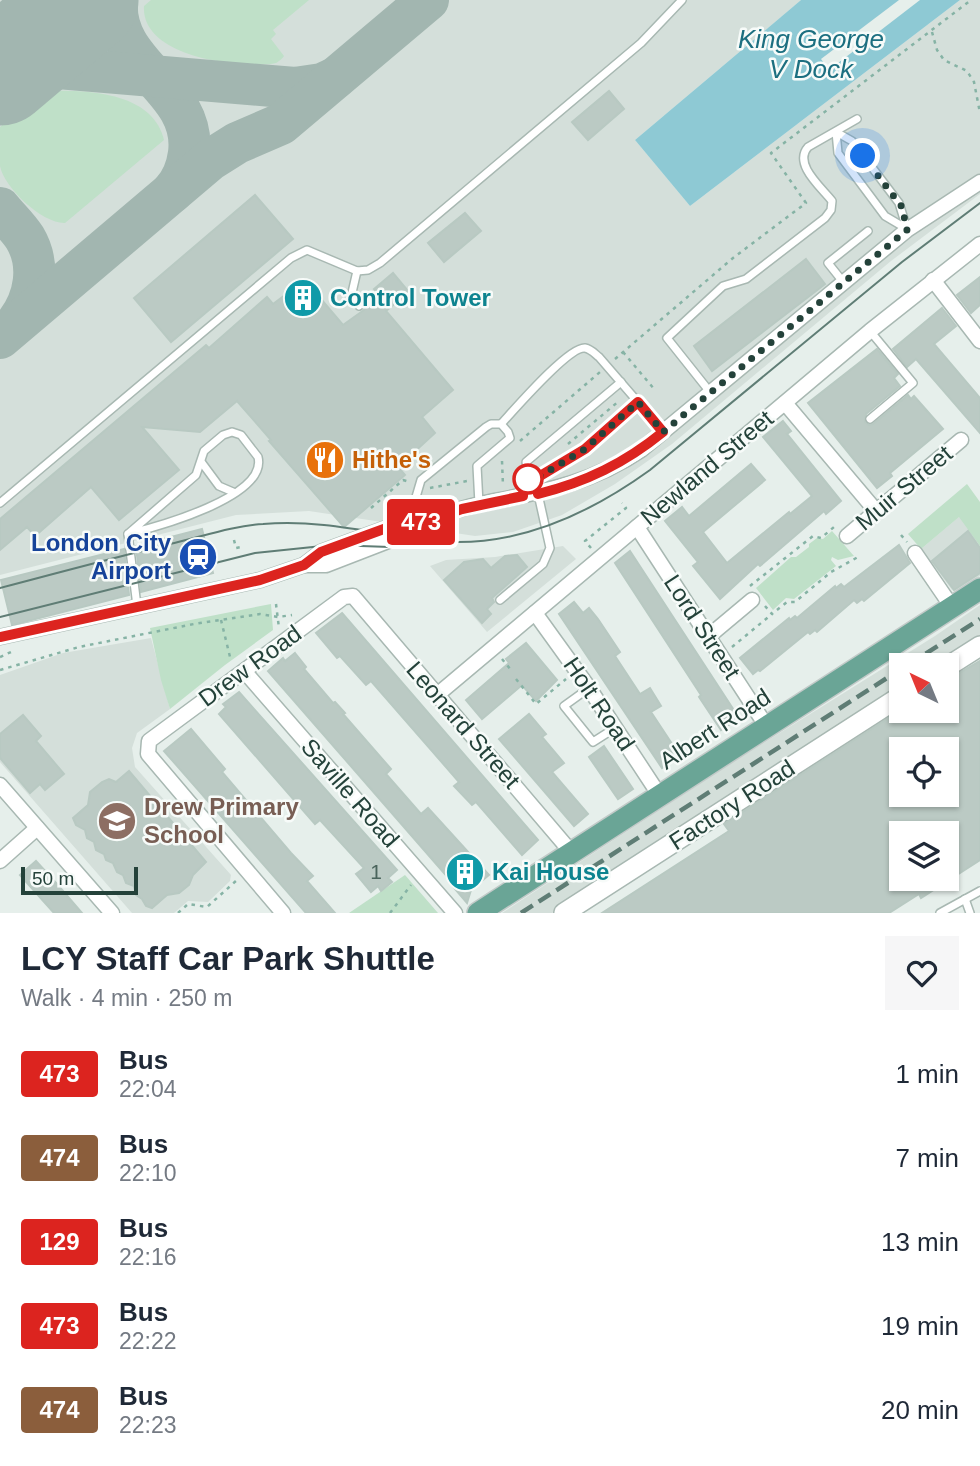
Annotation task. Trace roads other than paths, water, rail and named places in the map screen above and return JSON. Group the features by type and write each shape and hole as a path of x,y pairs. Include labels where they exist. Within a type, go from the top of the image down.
{"main road":[{"name":"Albert Road","path":"478,913 980,589"}],"street":[{"path":"0,637 260,580 304,565 321,552 392,526 404,529 479,505 567,486 601,473 623,462 663,432 907,230 980,181"},
{"name":"Newland Street","path":"437,695 870,331 980,244"},
{"path":"933,280 980,341"},
{"path":"785,403 876,511"},
{"name":"Muir Street","path":"847,536 961,440"},
{"name":"Lord Street","path":"637,527 767,727"},
{"path":"915,553 953,607"},
{"name":"Drew Road","path":"283,913 148,754 149,741 344,597 354,596"},
{"name":"Leonard Street","path":"354,596 572,853"},
{"path":"709,636 755,598"},
{"name":"Holt Road","path":"535,613 577,670 660,796"},
{"path":"959,659 980,646"},
{"name":"Saville Road","path":"241,673 455,913"},
{"name":"Factory Road","path":"564,913 889,704"},
{"path":"0,785 112,913"},
{"path":"0,861 37,828"}],"lane":[{"path":"0,503 291,258 307,250 357,271 368,270 399,248 641,43 682,0"},
{"path":"711,393 667,338 723,286 747,279 825,218 831,209 832,201 802,160 803,153 808,147 857,118"},
{"path":"836,132 838,153 885,216 907,230"},
{"path":"836,132 852,141 898,203 907,230"},
{"path":"844,283 828,263 868,231"},
{"path":"357,271 351,297 359,306"},
{"path":"870,331 913,383 870,419"},
{"path":"424,521 416,497 421,480 486,427 501,424 565,357 579,349 592,351 663,432"},
{"path":"500,600 543,564 550,548 524,486 529,478 526,462 621,382"},
{"path":"529,478 540,476 585,449 638,402"},
{"path":"479,505 477,466 510,438 501,424"},
{"path":"232,432 241,435 257,453 260,463 254,477 234,492 183,519 128,534 193,479 200,471 204,451 223,435 232,432"},
{"path":"201,461 219,486 234,492"},
{"path":"128,534 137,607"},
{"path":"589,688 564,706 593,742 615,728"},
{"path":"940,913 980,891"},
{"path":"965,899 970,913"}],"water":[{"name":"King George V Dock","path":"801,0 960,0 690,206 635,140"}],"tram line":[{"path":"0,588 251,525 305,523 457,542 487,540 545,527 599,502 650,470 902,262 980,203"},
{"path":"0,617 255,553 332,545 419,548"}],"railway":[{"path":"927,653 980,619"},
{"path":"521,913 889,677"}],"place":[{"name":"Control Tower","path":"303,298"},
{"name":"Hithe's","path":"325,460"},
{"name":"London City Airport","path":"198,557"},
{"name":"Drew Primary School","path":"117,821"},
{"name":"Kai House","path":"465,872"}]}
